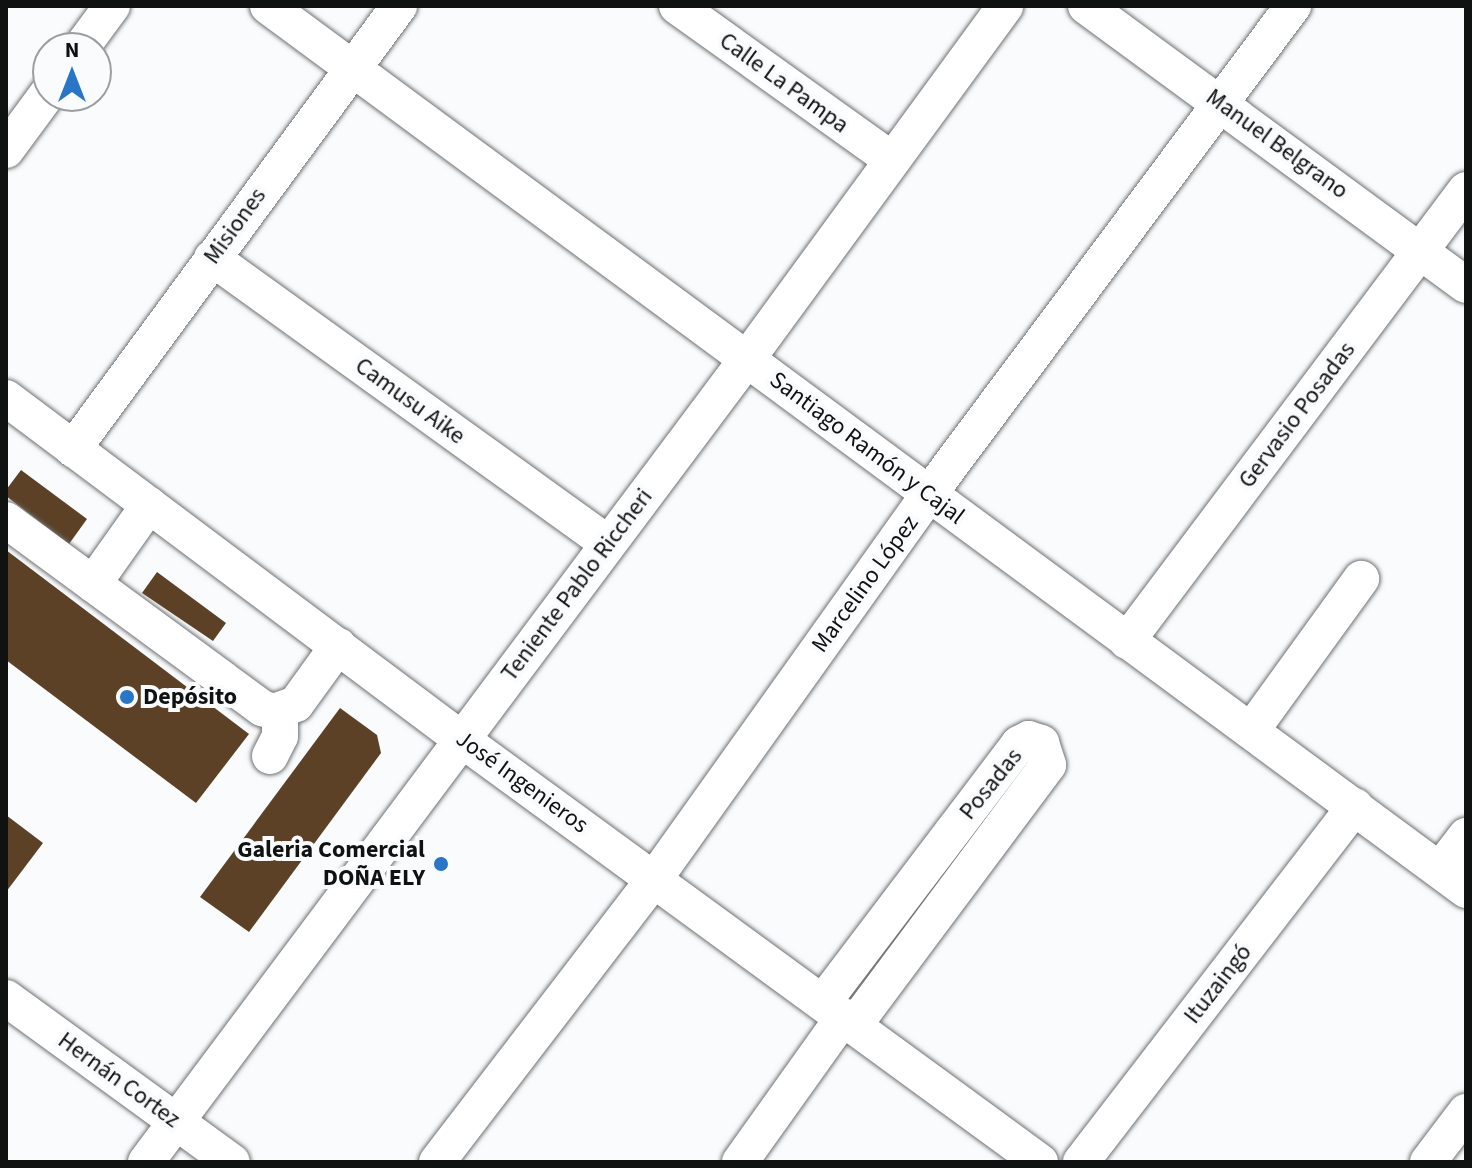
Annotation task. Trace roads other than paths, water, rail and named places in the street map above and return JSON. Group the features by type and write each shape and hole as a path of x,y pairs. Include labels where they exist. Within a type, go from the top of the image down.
{"street":[{"path":"93,32 112,6"},
{"name":"Santiago Ramón y Cajal","path":"268,6 1453,880"},
{"name":"Misiones","path":"73,449 399,6"},
{"name":"Calle La Pampa","path":"677,6 891,159"},
{"name":"Teniente Pablo Riccheri","path":"146,1162 747,359 1005,6"},
{"name":"Manuel Belgrano","path":"1086,6 1466,285"},
{"name":"Marcelino López","path":"437,1162 655,878 929,494 1293,6"},
{"path":"6,150 34,112"},
{"name":"Gervasio Posadas","path":"1127,641 1466,190"},
{"name":"Camusu Aike","path":"212,258 608,544"},
{"name":"José Ingenieros","path":"6,398 461,739 1040,1162"},
{"path":"93,584 149,505"},
{"path":"6,520 262,708 280,711 296,704 338,646"},
{"path":"1251,731 1361,579"},
{"path":"270,756 280,736 280,711"},
{"name":"Posadas","path":"1029,739 1041,743 1048,765 841,1014 1019,744 1029,739"},
{"name":"Ituzaingó","path":"1081,1162 1355,806"},
{"path":"1453,880 1466,836"},
{"name":"Hernán Cortez","path":"6,998 232,1162"},
{"path":"740,1162 841,1014"},
{"path":"1428,1162 1466,1112"}],"place":[{"name":"Depósito","path":"127,697"},
{"name":"Galeria Comercial DOÑA ELY","path":"441,864"}]}
